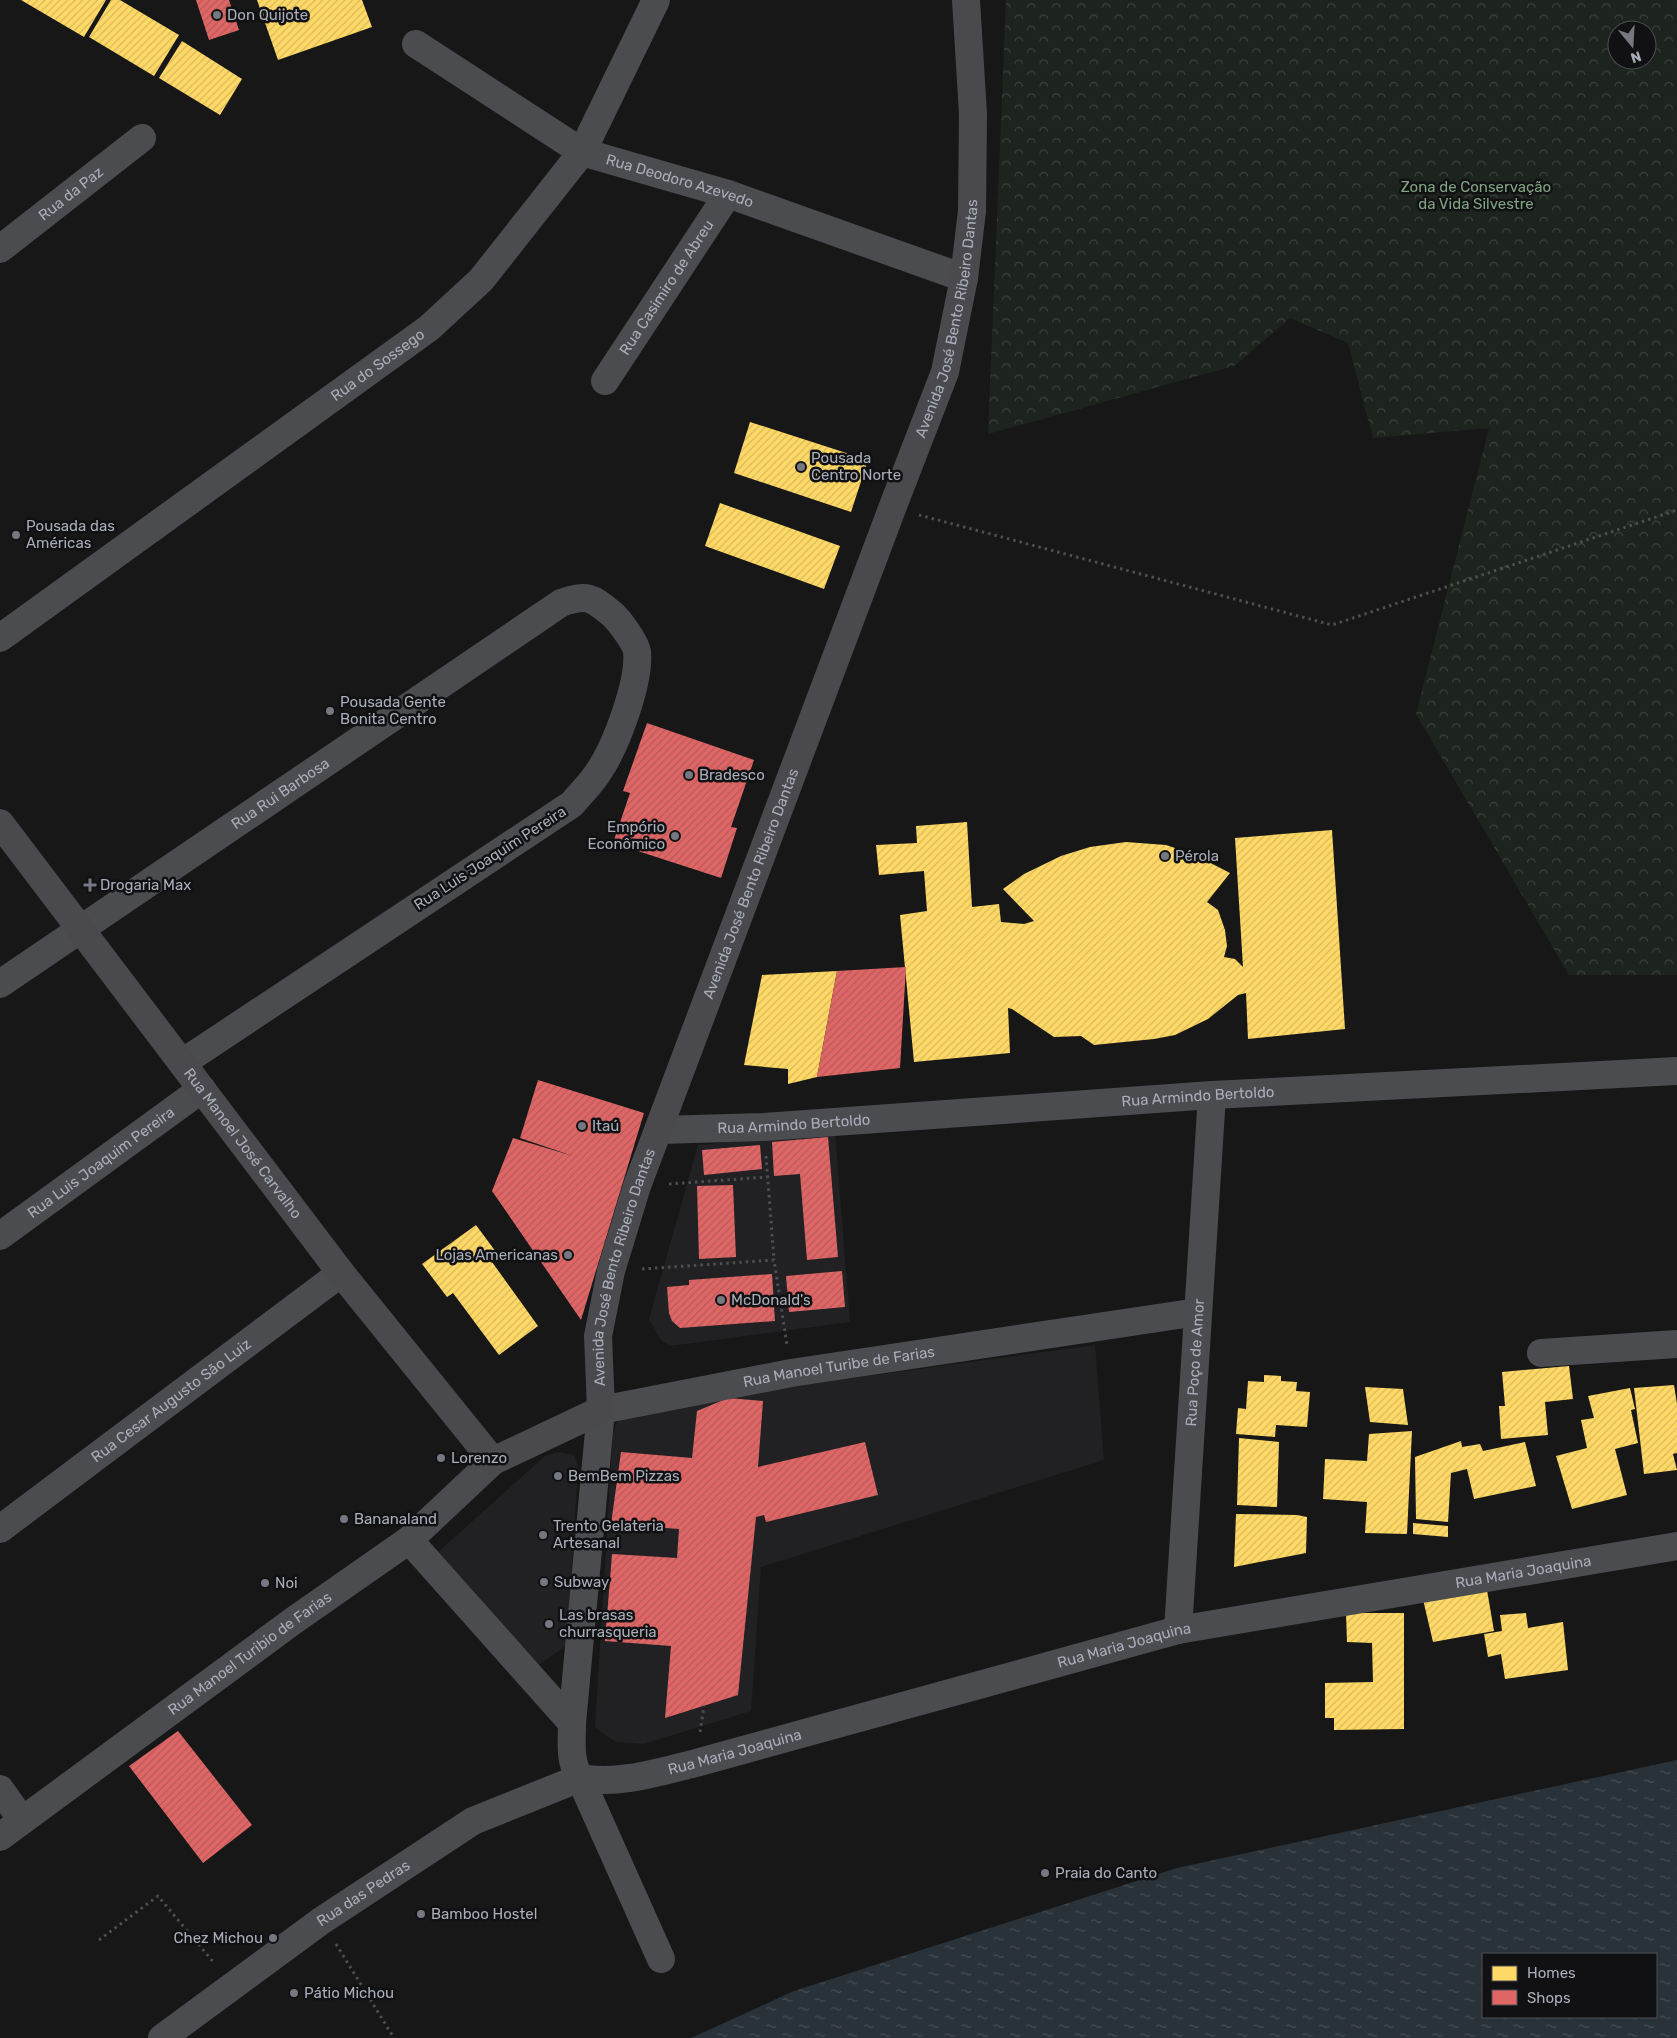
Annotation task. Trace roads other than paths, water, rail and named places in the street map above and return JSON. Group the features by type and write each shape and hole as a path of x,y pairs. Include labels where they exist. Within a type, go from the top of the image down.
{"street":[{"name":"Rua do Sossego","path":"0,638 342,389 429,328 481,280 582,152 656,0"},
{"name":"Avenida José Bento Ribeiro Dantas","path":"662,1960 580,1778 574,1769 572,1756 572,1722 601,1410 598,1336 611,1271 637,1186 945,372 964,278 972,211 973,114 966,0"},
{"name":"Rua Deodoro Azevedo","path":"416,44 582,152 728,194 964,278"},
{"name":"Rua da Paz","path":"0,249 142,138"},
{"name":"Rua Casimiro de Abreu","path":"605,381 728,194"},
{"name":"Rua Luis Joaquim Pereira","path":"182,1063 572,804 578,798 599,771 617,737 636,675 637,650 618,619 595,600 580,597 561,603"},
{"name":"Rua Rui Barbosa","path":"0,984 561,603"},
{"name":"Rua Manoel José Carvalho","path":"0,823 341,1273 493,1461"},
{"name":"Rua Armindo Bertoldo","path":"659,1130 764,1127 1212,1095 1677,1071"},
{"name":"Rua Luis Joaquim Pereira","path":"0,1236 202,1089"},
{"name":"Rua Poço de Amor","path":"1178,1630 1212,1095"},
{"name":"Rua Cesar Augusto São Luiz","path":"0,1529 341,1273"},
{"name":"Rua Manoel Turibe de Farias","path":"493,1461 601,1410 791,1373 1198,1312"},
{"path":"1541,1353 1677,1344"},
{"name":"Rua Manoel Turibio de Farias","path":"0,1837 293,1621 409,1540 493,1461"},
{"path":"409,1540 572,1722"},
{"name":"Rua Maria Joaquina","path":"580,1778 597,1781 636,1777 696,1763 1178,1630 1677,1546"},
{"name":"Rua das Pedras","path":"162,2038 321,1920 473,1821 580,1778"},
{"path":"0,1789 22,1820"}],"water":[{"path":"1677,1760 1677,2038 691,2038 794,1991 1177,1868"}],"place":[{"name":"Don Quijote","path":"217,15"},
{"name":"Pousada Centro Norte","path":"801,467"},
{"name":"Pousada das Américas","path":"16,535"},
{"name":"Pousada Gente Bonita Centro","path":"330,711"},
{"name":"Bradesco","path":"689,775"},
{"name":"Empório Econômico","path":"675,836"},
{"name":"Pérola","path":"1165,856"},
{"name":"Drogaria Max","path":"90,885"},
{"name":"Itaú","path":"582,1126"},
{"name":"Lojas Americanas","path":"568,1255"},
{"name":"McDonald's","path":"721,1300"},
{"name":"Lorenzo","path":"441,1458"},
{"name":"BemBem Pizzas","path":"558,1476"},
{"name":"Bananaland","path":"344,1519"},
{"name":"Trento Gelateria Artesanal","path":"543,1535"},
{"name":"Subway","path":"544,1582"},
{"name":"Noi","path":"265,1583"},
{"name":"Las brasas churrasqueria","path":"549,1624"},
{"name":"Praia do Canto","path":"1045,1873"},
{"name":"Bamboo Hostel","path":"421,1914"},
{"name":"Chez Michou","path":"273,1938"},
{"name":"Pátio Michou","path":"294,1993"}],"park label":[{"name":"Zona de Conservação da Vida Silvestre","path":"1476,196"}]}
